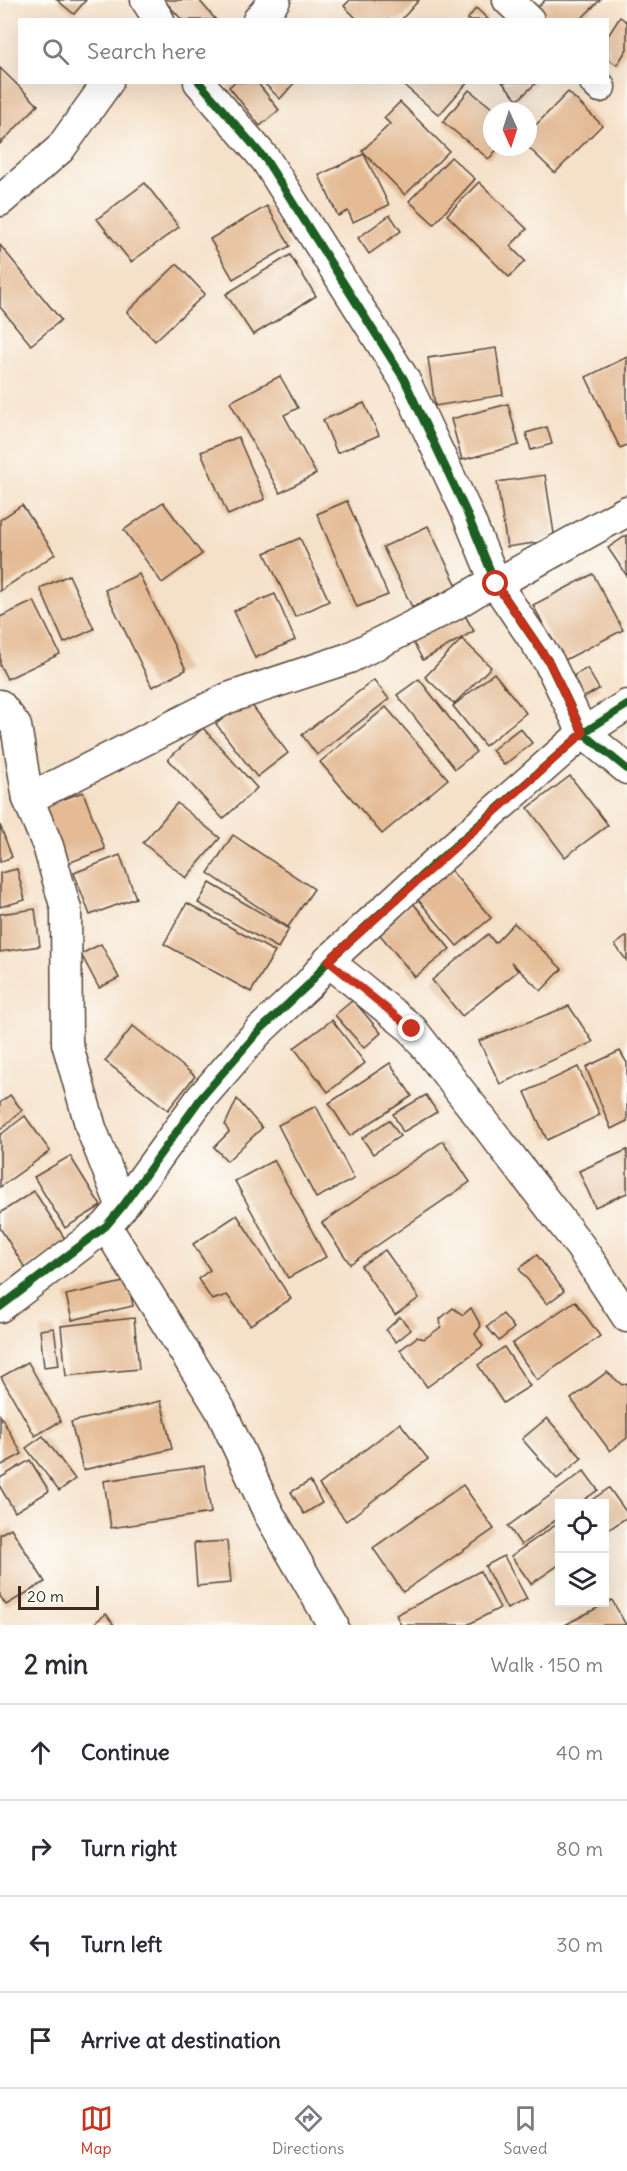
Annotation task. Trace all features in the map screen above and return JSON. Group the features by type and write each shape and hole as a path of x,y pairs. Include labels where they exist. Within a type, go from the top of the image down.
{"street":[{"path":"260,18 275,0"},
{"path":"508,0 527,18"},
{"path":"0,201 60,149 107,84"},
{"path":"201,84 266,160 404,379 466,511 496,584 549,662 583,733 627,769"},
{"path":"28,799 228,698 349,658 454,605 480,589 496,584 627,511"},
{"path":"0,705 16,726 28,799 48,846 66,909 67,1043 114,1217 220,1409 269,1514 333,1625"},
{"path":"0,1307 114,1217 201,1098 258,1032 309,984 328,961 583,733 627,705"},
{"path":"328,961 412,1029 580,1246 627,1317"}],"building":[{"path":"57,0 86,0 74,14"},
{"path":"164,0 199,0 214,18 180,18"},
{"path":"350,0 419,0 403,18 356,18 344,6"},
{"path":"545,0 600,0 582,18 542,18 535,10"},
{"path":"476,8 487,18 468,18"},
{"path":"620,17 627,22 627,49 617,65 609,60 609,34"},
{"path":"0,68 38,105 0,144"},
{"path":"233,84 259,84 279,110 260,126 229,87"},
{"path":"265,84 293,84 280,99"},
{"path":"402,84 466,84 439,115"},
{"path":"504,84 535,84 518,100"},
{"path":"469,90 484,102 483,154 443,122"},
{"path":"568,92 602,125 555,173 537,156 537,124"},
{"path":"400,102 449,151 405,195 362,151 390,124 384,118"},
{"path":"364,154 389,205 353,222 348,211 338,216 319,175"},
{"path":"451,157 475,179 434,224 409,201"},
{"path":"479,182 527,229 510,246 525,261 509,277 447,215"},
{"path":"145,183 179,227 131,262 97,219"},
{"path":"267,206 290,246 233,279 210,239"},
{"path":"390,215 401,231 369,254 358,238"},
{"path":"0,245 61,320 31,345 0,307"},
{"path":"290,255 316,296 253,335 226,294"},
{"path":"177,264 205,294 155,341 127,312"},
{"path":"496,348 503,395 435,406 428,358"},
{"path":"627,357 627,445 620,448 586,377"},
{"path":"280,376 298,408 284,415 316,474 280,493 230,402"},
{"path":"364,403 379,435 337,453 323,420"},
{"path":"508,404 519,445 462,460 451,419"},
{"path":"547,427 552,444 531,450 526,433"},
{"path":"238,437 265,499 228,515 201,452"},
{"path":"545,475 555,540 507,547 497,482"},
{"path":"347,501 388,595 357,607 317,514"},
{"path":"163,502 202,554 162,583 124,530"},
{"path":"22,505 55,554 0,591 0,520"},
{"path":"428,526 457,586 412,607 383,547"},
{"path":"627,535 627,576 608,548"},
{"path":"300,538 329,601 295,617 265,553"},
{"path":"139,574 186,670 152,687 105,590"},
{"path":"593,574 623,630 563,661 533,605"},
{"path":"69,575 94,629 64,643 40,588"},
{"path":"275,594 295,640 255,658 234,611"},
{"path":"34,601 60,654 7,679 0,665 0,617"},
{"path":"460,607 474,631 423,660 409,635"},
{"path":"462,639 491,667 454,704 425,677"},
{"path":"587,668 599,689 576,702 563,682"},
{"path":"494,673 526,713 485,746 453,706"},
{"path":"419,679 476,752 455,769 397,695"},
{"path":"374,680 389,699 317,755 302,735"},
{"path":"248,700 288,753 257,777 216,724"},
{"path":"386,707 448,779 382,834 320,762"},
{"path":"203,728 257,788 223,819 168,759"},
{"path":"520,728 532,743 504,765 492,750"},
{"path":"570,776 608,825 565,857 528,808"},
{"path":"83,792 105,849 63,865 40,808"},
{"path":"177,803 220,838 186,878 143,843"},
{"path":"0,825 12,857 0,862"},
{"path":"233,835 314,889 288,927 208,873"},
{"path":"120,855 136,898 90,915 74,873"},
{"path":"449,868 491,918 457,946 415,896"},
{"path":"17,869 25,900 0,907 0,873"},
{"path":"210,883 289,929 278,948 198,903"},
{"path":"187,903 275,952 251,992 164,944"},
{"path":"413,903 450,949 415,977 377,931"},
{"path":"35,909 40,946 0,952 0,914"},
{"path":"514,923 562,969 541,991 511,962 518,971 462,1016 432,980 488,934 495,943"},
{"path":"627,936 627,961 615,945"},
{"path":"101,944 119,978 99,988 81,954"},
{"path":"353,1000 381,1033 364,1048 335,1015"},
{"path":"569,1006 593,1042 500,1084 479,1041"},
{"path":"332,1020 365,1063 328,1092 294,1048"},
{"path":"133,1026 195,1076 168,1110 105,1061"},
{"path":"620,1051 627,1063 627,1121 611,1129 586,1067"},
{"path":"390,1063 412,1096 350,1136 329,1103"},
{"path":"578,1067 600,1115 547,1140 525,1092"},
{"path":"10,1095 22,1110 0,1130 0,1103"},
{"path":"426,1095 437,1112 403,1132 393,1114"},
{"path":"237,1099 262,1128 227,1161 214,1147 229,1132 225,1125"},
{"path":"316,1106 354,1179 316,1198 278,1125"},
{"path":"25,1116 50,1151 0,1187 0,1135"},
{"path":"389,1120 400,1136 373,1154 362,1138"},
{"path":"443,1141 470,1182 350,1264 322,1223"},
{"path":"627,1150 627,1193 595,1207 579,1171"},
{"path":"70,1156 101,1206 65,1228 34,1177"},
{"path":"274,1160 326,1257 288,1278 235,1181"},
{"path":"34,1191 67,1242 25,1268 0,1228 0,1213"},
{"path":"237,1215 291,1299 250,1325 227,1295 212,1300 198,1279 210,1270 193,1244"},
{"path":"385,1250 419,1298 395,1315 361,1266"},
{"path":"537,1255 564,1291 547,1304 519,1269"},
{"path":"128,1281 133,1306 72,1320 66,1295"},
{"path":"575,1301 600,1336 537,1380 512,1344"},
{"path":"453,1308 463,1315 471,1308 481,1326 475,1334 483,1346 427,1387 400,1350 417,1337 424,1339 441,1327 440,1319"},
{"path":"503,1314 514,1328 499,1341 487,1327"},
{"path":"400,1317 411,1330 396,1342 386,1330"},
{"path":"134,1318 139,1369 66,1376 61,1326"},
{"path":"54,1328 59,1365 44,1367 40,1330"},
{"path":"504,1347 530,1386 503,1403 478,1365"},
{"path":"28,1362 61,1421 35,1436 1,1377"},
{"path":"607,1372 622,1385 627,1383 627,1438 610,1451 571,1399"},
{"path":"161,1401 172,1449 83,1470 71,1422"},
{"path":"0,1415 22,1454 0,1466"},
{"path":"547,1418 582,1458 557,1479 522,1439"},
{"path":"400,1423 428,1459 346,1521 319,1485"},
{"path":"43,1436 75,1479 59,1491 26,1448"},
{"path":"30,1460 49,1491 15,1512 0,1487 0,1478"},
{"path":"204,1466 211,1513 111,1528 104,1481"},
{"path":"584,1471 598,1490 585,1499 555,1499 555,1521 521,1545 508,1526"},
{"path":"310,1481 322,1503 304,1514 291,1492"},
{"path":"463,1485 494,1529 403,1592 373,1548"},
{"path":"609,1488 627,1513 627,1517 609,1530 609,1499 593,1499"},
{"path":"555,1525 555,1567 531,1584 511,1556"},
{"path":"11,1528 45,1582 6,1605 0,1596 0,1534"},
{"path":"227,1541 231,1583 197,1586 194,1543"},
{"path":"504,1556 527,1599 507,1609 485,1566"},
{"path":"480,1571 500,1608 467,1625 401,1625 396,1615"},
{"path":"612,1600 626,1625 565,1625 599,1607 609,1607 609,1602"},
{"path":"106,1614 114,1625 92,1625"}],"cycle path":[{"path":"201,84 266,160 404,379 466,511 496,584 549,662 583,733 627,769"},
{"path":"0,1307 106,1226 201,1098 258,1032 309,984 328,961 583,733 627,705"}],"route":[{"path":"412,1029 328,961 583,733 549,662 496,584"}]}
